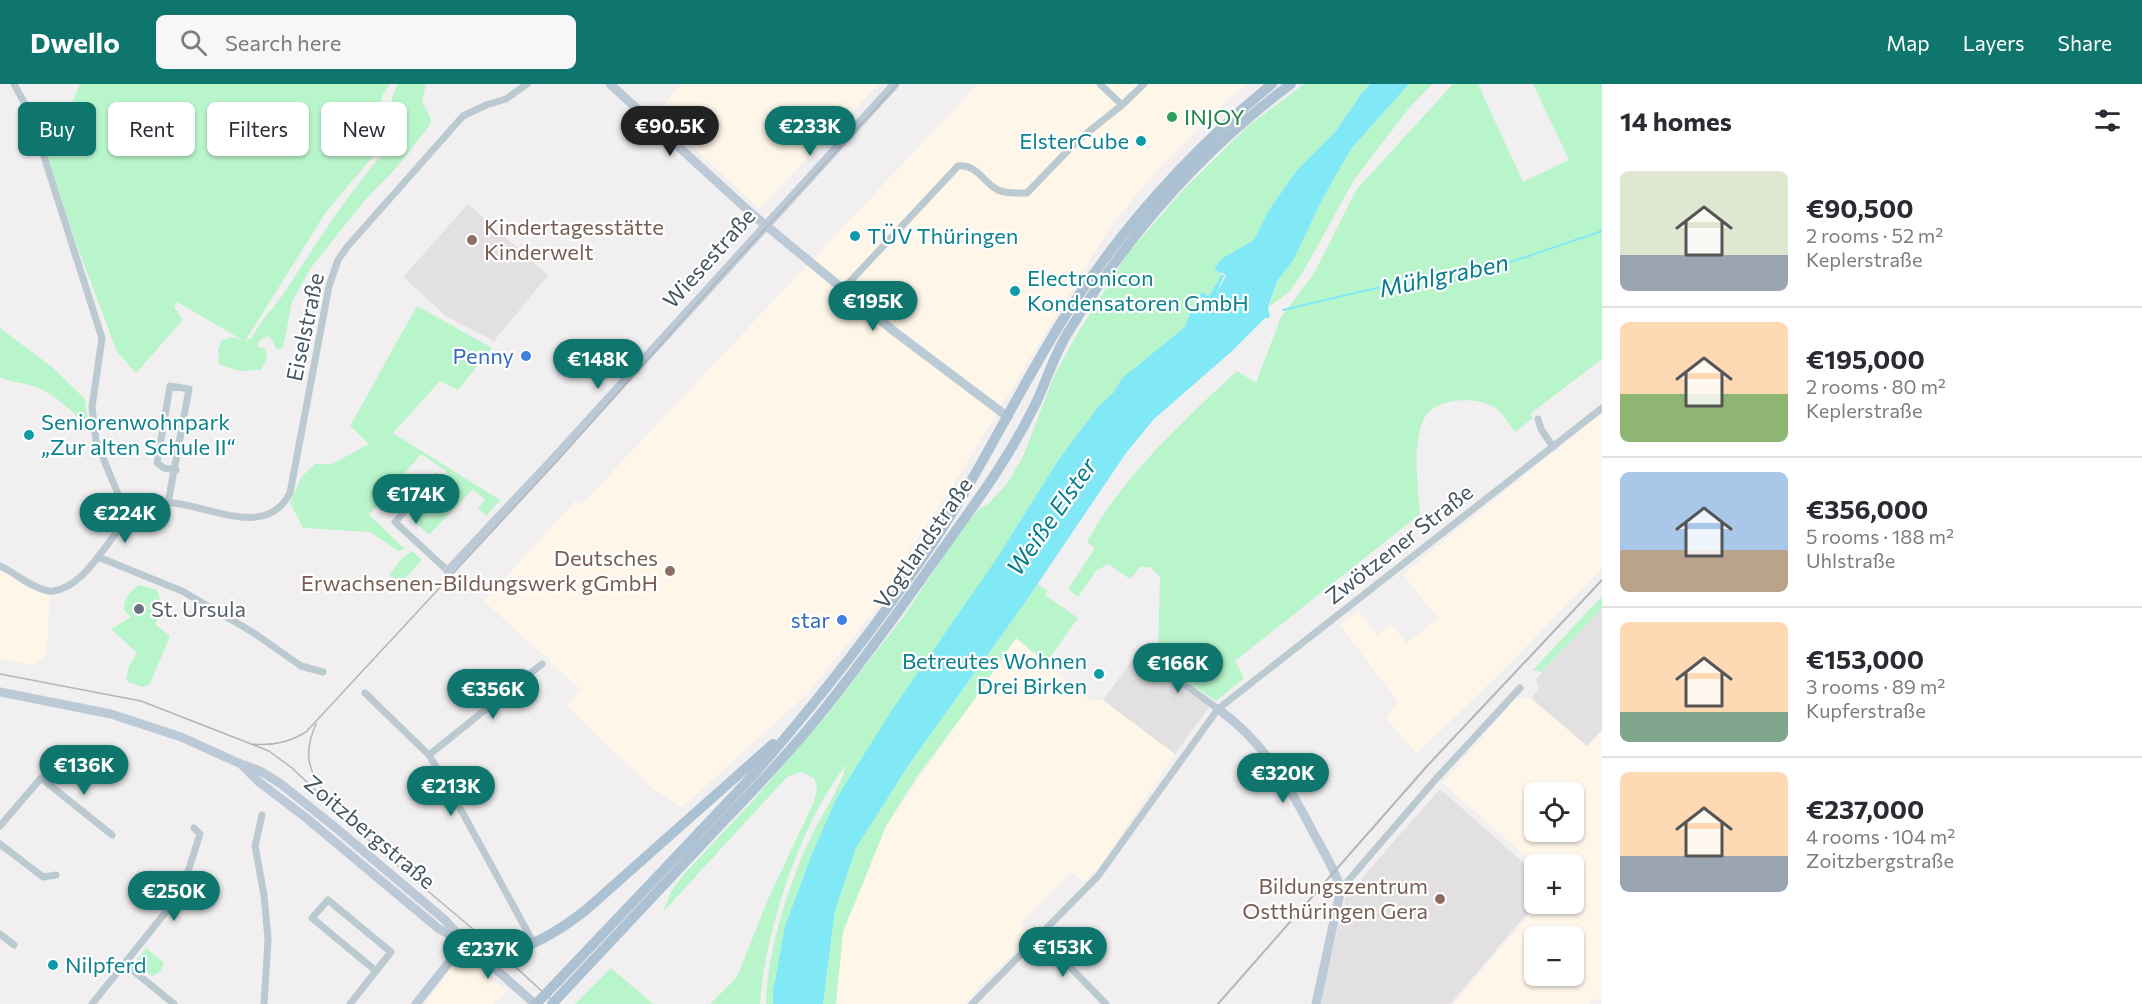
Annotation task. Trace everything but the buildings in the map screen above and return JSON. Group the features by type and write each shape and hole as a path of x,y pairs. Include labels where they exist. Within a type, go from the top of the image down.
{"main road":[{"name":"Vogtlandstraße","path":"552,1004 562,984 759,768 872,631 927,552 1072,306 1132,221 1175,172 1213,134 1272,84"},
{"name":"Vogtlandstraße","path":"536,1004 562,984 768,775 816,720 863,661 1002,465 1023,428 1059,347 1119,256 1192,170 1258,109 1291,84"},
{"path":"1008,417 1023,428"},
{"path":"465,942 498,951 551,935 587,909 794,726"}],"street":[{"path":"0,566 41,589 53,592 78,579 134,514 125,506 118,494 96,441 92,407 102,338 40,147 25,104 14,84"},
{"name":"Eiselstraße","path":"134,514 148,505 168,503 253,518 273,513 287,499 295,471 329,286 342,253 463,116 506,99 527,84"},
{"path":"610,84 766,225 895,332 1008,417"},
{"name":"Wiesestraße","path":"436,477 395,522 448,571 556,456 895,84"},
{"path":"1100,84 1122,105"},
{"path":"844,288 958,166 972,167 997,190 1028,193 1077,141 1144,84"},
{"path":"168,503 176,470 189,389 170,386 156,463 164,468 176,470"},
{"name":"Zwötzener Straße","path":"972,1004 1098,876 1218,709 1602,408"},
{"path":"1538,419 1541,429 1553,447"},
{"path":"98,556 182,591 254,633 301,666 323,672"},
{"path":"1151,660 1238,723 1263,749 1291,789 1340,887 1316,1004"},
{"path":"429,755 542,664"},
{"path":"1340,887 1347,882 1435,780 1520,688"},
{"name":"Zoitzbergstraße","path":"0,692 85,708 122,718 181,737 262,772 281,784 436,912 465,942 536,1004"},
{"path":"365,693 429,755 533,942"},
{"name":"Zoitzbergstraße","path":"241,764 259,782 305,817 439,929 465,942"},
{"path":"0,826 41,778 112,835"},
{"path":"262,815 255,846 264,895 268,939 264,1004"},
{"path":"92,1004 173,903 184,884 200,834 194,828"},
{"path":"0,844 43,877 56,874"},
{"path":"350,1004 391,952 328,900 312,918 376,971"},
{"path":"0,934 14,945"},
{"path":"1039,935 1106,1004"},
{"path":"416,1004 465,942"},
{"path":"125,964 174,1004"}],"shaded area":[{"path":"681,84 879,84 759,209 657,113"},
{"path":"978,84 1247,84 1227,100 1156,172 1112,224 948,493 912,547 881,603 805,696 682,807 653,789 567,706 581,690 484,601 576,500 582,504"},
{"name":"Kindertagesstätte Kinderwelt","path":"468,204 548,275 494,341 446,316 403,277"},
{"path":"1602,413 1602,568 1417,754 1386,718 1398,702 1340,625 1358,611 1377,635 1391,624 1406,643 1438,619 1403,574"},
{"path":"0,569 26,587 50,594 47,647 44,656 35,665 0,659"},
{"path":"1602,608 1602,730 1587,746 1531,698 1539,689 1536,680 1542,672"},
{"path":"1016,638 1089,700 1103,700 1175,754 1098,869 1084,882 1071,872 1020,924 1031,937 983,983 966,1004 836,1004 843,932 886,826"},
{"path":"1137,654 1209,707 1175,754 1103,700"},
{"path":"1516,698 1531,698 1587,746 1602,730 1602,1004 1594,998 1588,1004 1453,1004 1530,914 1584,914 1584,854 1524,855 1443,783"},
{"name":"Bildungszentrum Ostthüringen Gera","path":"1440,789 1524,863 1524,914 1527,914 1450,1004 1319,1004 1346,896"},
{"path":"461,962 476,966 506,991 494,1004 425,1004 452,967"}],"green space":[{"path":"80,84 390,84 382,96 382,102 321,102 321,156 373,156 326,212 245,341 252,338 326,229 381,156 406,156 365,200 310,269 292,302 283,348 277,349 269,336 260,340 257,346 265,349 267,359 261,370 239,371 219,364 218,351 221,341 231,337 244,341 177,302 174,307 183,320 136,373 117,352 76,243 47,156 96,156 96,102 72,102"},
{"path":"398,84 426,84 422,101 431,119 430,125 407,154 407,102 392,102"},
{"path":"1304,84 1370,84 1335,132 1297,170 1269,210 1254,240 1221,259 1214,270 1222,274 1209,296 1202,293 1185,327 1122,378 1114,392 1098,407 1059,459 997,558 836,799 811,856 785,926 773,991 773,1004 766,1004 767,985 774,943 786,901 808,843 847,764 815,815 788,878 769,944 760,1004 710,1004 737,977 768,899 814,802 817,788 814,778 801,772 787,777 663,912 672,890 826,716 904,616 962,529 978,510 989,503 1006,485 1022,459 1054,376 1128,253 1184,189 1247,127"},
{"path":"1409,84 1432,84 1409,108 1354,180 1290,291 1269,307 1278,280 1294,259 1322,200 1351,149"},
{"path":"1453,84 1478,84 1523,182 1569,160 1533,84 1602,84 1602,359 1530,414 1533,418 1515,432 1497,409 1486,403 1455,401 1436,407 1428,413 1423,421 1418,443 1420,514 1235,661 1244,678 1216,701 1180,677 1158,653 1160,577 1150,567 1140,567 1130,579 1108,564 1096,571 1078,597 1068,589 1095,548 1087,542 1101,518 1155,451 1237,371 1256,383 1281,317 1313,275 1357,189"},
{"path":"417,306 492,348 458,390 440,381 393,433 500,500 486,516 478,508 485,500 473,489 429,535 411,519 447,474 421,454 369,515 405,549 398,551 370,532 303,528 290,503 302,476 315,464 332,464 369,444 350,426"},
{"path":"0,328 52,367 85,399 88,420 83,423 60,401 39,388 0,377"},
{"path":"412,551 422,560 399,584 389,575 402,558"},
{"path":"1036,583 1048,591 1045,595 1078,618 1046,663 1016,638 975,699 916,778 886,826 843,932 836,1004 823,1004 835,911 856,848 908,766 1024,604"},
{"path":"139,585 157,590 161,607 155,624 170,636 150,684 143,687 128,682 126,679 129,666 137,653 111,629 131,617 124,610 126,598"},
{"path":"1602,596 1602,608 1542,672 1533,670"},
{"path":"146,948 164,963 161,971 153,976 134,963"},
{"path":"611,968 653,1004 575,1004"}],"water":[{"name":"Weiße Elster","path":"1370,84 1409,84 1351,149 1322,200 1294,259 1278,280 1268,307 1270,318 1265,318 1231,352 1154,419 1126,453 1024,604 908,766 856,848 835,911 823,1004 773,1004 773,991 785,926 811,856 836,799 894,707 997,558 1059,459 1098,407 1114,392 1122,378 1185,327 1202,292 1209,296 1222,274 1224,276 1216,293 1226,276 1222,272 1214,270 1221,259 1254,240 1269,210 1297,170 1335,132"}],"waterway":[{"name":"Mühlgraben","path":"1283,310 1363,291 1511,262 1602,231"}],"tram line":[{"path":"251,744 280,743 306,732 559,459 719,279 898,84"},
{"path":"0,674 141,701 269,751 292,768 379,850 486,940 556,1004"},
{"path":"316,724 310,743 309,759 313,775 323,791"}],"railway":[{"path":"1218,1004 1428,765 1602,580"}],"place":[{"name":"INJOY","path":"1172,117"},
{"name":"ElsterCube","path":"1141,141"},
{"name":"TÜV Thüringen","path":"855,236"},
{"name":"Kindertagesstätte Kinderwelt","path":"472,240"},
{"name":"Electronicon Kondensatoren GmbH","path":"1015,291"},
{"name":"Penny","path":"526,356"},
{"name":"Seniorenwohnpark „Zur alten Schule II“","path":"29,435"},
{"name":"Deutsches Erwachsenen-Bildungswerk gGmbH","path":"670,571"},
{"name":"St. Ursula","path":"139,609"},
{"name":"star","path":"842,620"},
{"name":"Betreutes Wohnen Drei Birken","path":"1099,674"},
{"name":"Bildungszentrum Ostthüringen Gera","path":"1440,899"},
{"name":"Nilpferd","path":"53,965"}]}
